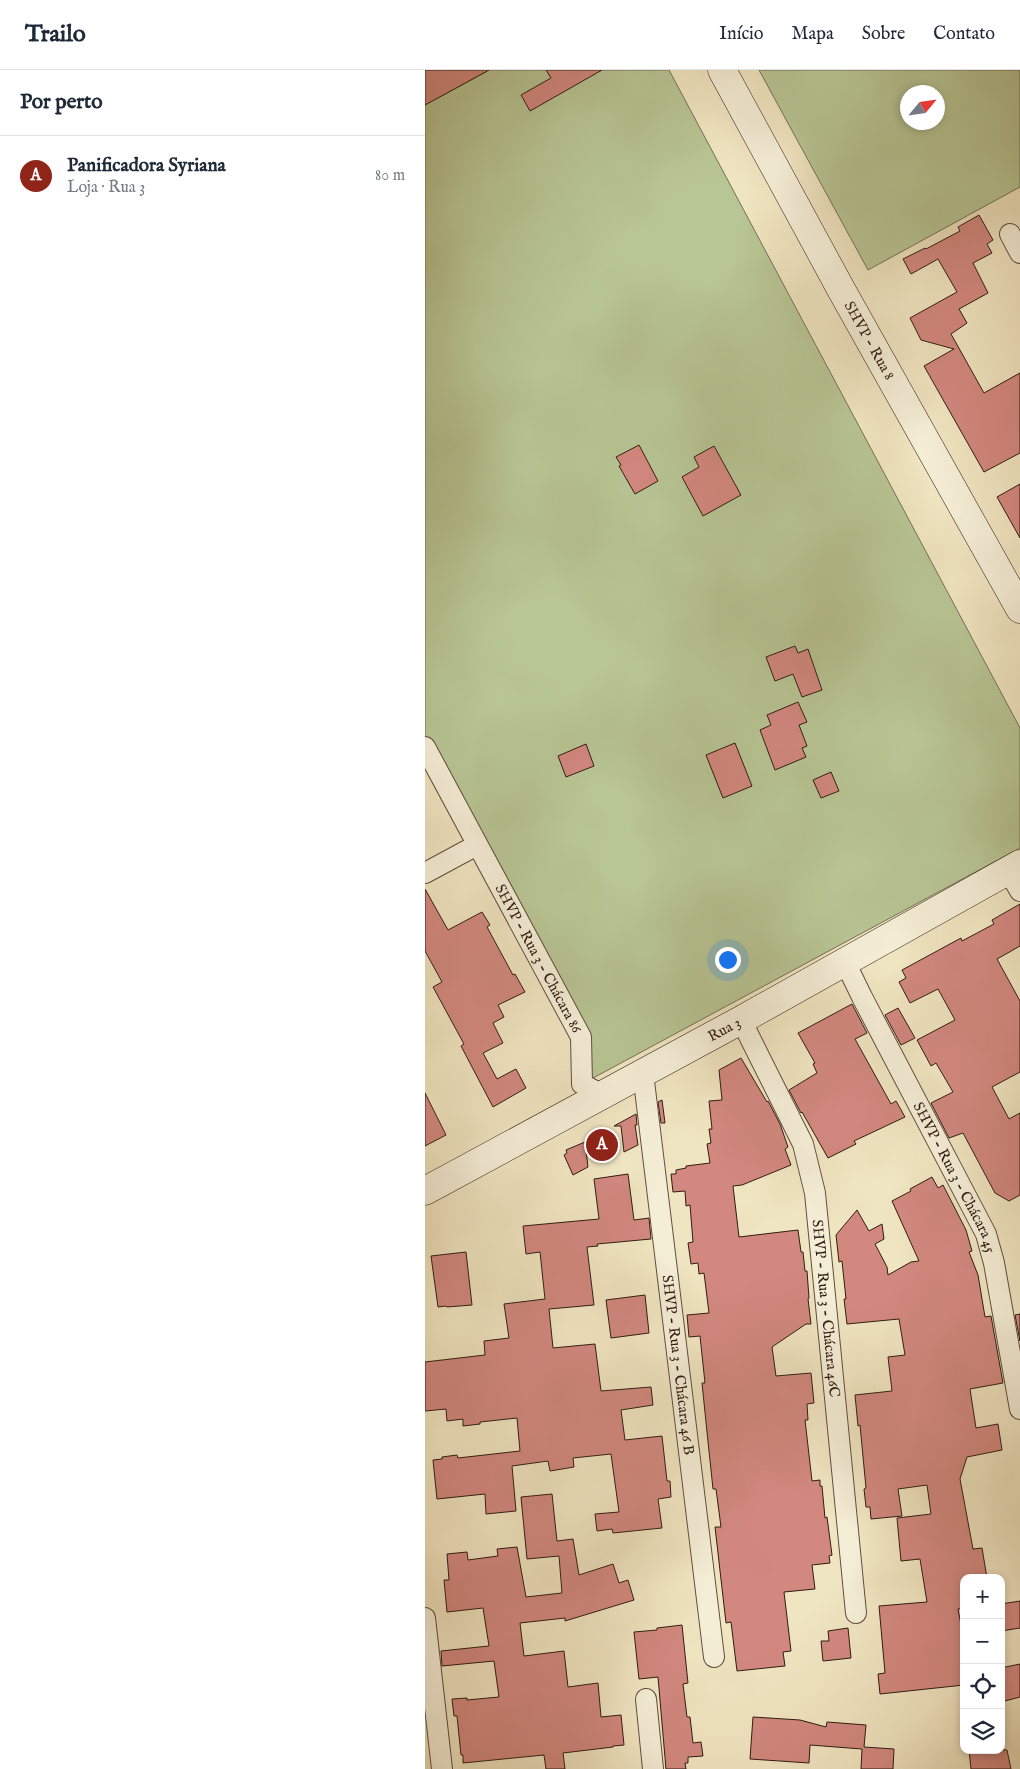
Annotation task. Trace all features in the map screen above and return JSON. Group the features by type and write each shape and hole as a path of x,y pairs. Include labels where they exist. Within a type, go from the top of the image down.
{"main road":[{"name":"SHVP - Rua 8","path":"722,70 842,291 1020,609"},
{"name":"Rua 3","path":"425,1192 845,962 1016,875"}],"street":[{"path":"1010,234 1020,252"},
{"name":"SHVP - Rua 3 - Chácara 86","path":"425,747 581,1037 582,1084 603,1095"},
{"path":"425,873 477,844"},
{"name":"SHVP - Rua 3 - Chácara 45","path":"845,962 986,1234 994,1262 1020,1409"},
{"name":"SHVP - Rua 3 - Chácara 46C","path":"741,1020 803,1144 815,1193 856,1613"},
{"name":"SHVP - Rua 3 - Chácara 46 B","path":"643,1073 714,1657"},
{"path":"425,1618 443,1769"},
{"path":"646,1699 653,1769"}],"green space":[{"path":"485,70 669,70 1020,728 1020,848 582,1084 581,1037 425,747 425,105 486,72"},
{"path":"759,70 1020,70 1020,187 868,270"}],"building":[{"path":"425,70 489,70 425,105"},
{"path":"546,70 602,70 530,111 521,95 551,78"},
{"path":"979,215 993,240 987,244 992,253 973,263 988,293 959,309 967,323 951,334 984,393 1020,373 1020,453 984,472 924,366 954,349 921,340 910,318 957,292 938,259 911,274 903,259 960,231 958,227"},
{"path":"639,445 658,481 635,494 616,457"},
{"path":"714,446 741,495 703,516 682,477 699,467 694,457"},
{"path":"1020,484 1020,538 997,497"},
{"path":"795,646 798,653 808,649 822,690 802,697 793,674 775,681 766,657"},
{"path":"798,702 807,722 799,725 807,746 802,748 806,757 775,770 760,730 771,725 767,715"},
{"path":"735,743 752,786 723,798 706,755"},
{"path":"586,744 594,766 566,777 558,756"},
{"path":"831,772 839,791 821,798 813,780"},
{"path":"425,889 448,930 482,912 490,925 487,927 513,975 515,974 525,992 498,1005 504,1017 493,1023 503,1043 483,1053 497,1079 516,1069 526,1088 493,1107 461,1046 464,1044 433,987 442,982 425,951"},
{"path":"1020,904 1020,946 997,959 1020,1001 1020,1072 992,1087 1009,1119 1020,1113 1020,1195 1009,1201 995,1193 963,1133 949,1138 931,1103 953,1092 936,1063 931,1066 917,1040 955,1020 938,989 910,1003 899,982 906,978 902,970 961,938 962,941 994,924 992,920"},
{"path":"852,1004 867,1033 855,1039 891,1104 896,1101 905,1117 854,1141 856,1144 828,1158 789,1090 817,1073 813,1064 815,1063 798,1033"},
{"path":"898,1008 915,1038 901,1045 885,1015"},
{"path":"741,1058 780,1124 788,1147 785,1149 791,1165 742,1185 733,1186 739,1237 798,1230 805,1271 807,1271 811,1324 806,1324 772,1347 776,1376 811,1373 814,1403 807,1404 808,1420 805,1420 812,1481 820,1480 820,1486 822,1486 825,1518 827,1517 832,1555 829,1556 830,1563 812,1565 815,1589 784,1592 791,1651 783,1652 785,1666 737,1671 731,1622 726,1623 715,1527 721,1527 716,1489 713,1489 702,1383 705,1383 700,1336 689,1337 687,1315 709,1313 704,1273 699,1274 698,1263 691,1264 688,1243 693,1242 690,1205 686,1206 685,1191 673,1192 671,1174 676,1174 676,1170 686,1168 686,1166 710,1163 707,1144 711,1143 709,1129 712,1129 709,1101 722,1100 719,1070"},
{"path":"425,1093 446,1135 425,1146"},
{"path":"662,1100 665,1123 661,1123 658,1102"},
{"path":"636,1114 637,1125 635,1125 638,1145 624,1152 621,1126 614,1126"},
{"path":"585,1142 588,1167 573,1175 564,1155 567,1153 566,1150"},
{"path":"628,1174 634,1220 649,1218 651,1239 597,1244 598,1246 587,1247 594,1305 549,1309 553,1348 595,1344 601,1391 651,1387 653,1405 621,1410 625,1440 662,1436 667,1481 670,1481 671,1497 658,1499 662,1528 613,1533 612,1529 597,1531 595,1514 619,1512 611,1454 573,1458 574,1467 550,1471 548,1461 512,1466 516,1511 486,1514 485,1494 437,1499 433,1460 457,1455 458,1458 520,1451 517,1418 463,1426 463,1419 447,1421 446,1409 425,1411 425,1362 485,1355 484,1341 509,1338 504,1304 545,1299 540,1252 526,1254 523,1226 599,1219 594,1179"},
{"path":"932,1177 938,1188 943,1185 966,1230 972,1251 969,1252 978,1275 985,1317 991,1316 1003,1383 970,1389 976,1428 998,1424 1002,1450 967,1457 960,1479 973,1549 982,1548 986,1574 960,1574 960,1609 958,1609 960,1619 960,1685 880,1694 878,1674 885,1673 879,1606 927,1602 920,1559 901,1561 897,1518 931,1514 927,1485 898,1489 902,1516 871,1519 870,1507 866,1507 860,1425 858,1426 855,1395 892,1391 888,1357 905,1355 899,1319 847,1324 842,1261 839,1262 836,1235 857,1210 869,1231 882,1224 884,1239 875,1244 887,1267 888,1275 911,1262 919,1261 892,1201 911,1191 910,1189"},
{"path":"466,1252 472,1305 438,1307 431,1256"},
{"path":"645,1295 649,1333 611,1338 606,1300"},
{"path":"1020,1314 1020,1341 1015,1315"},
{"path":"552,1494 557,1541 573,1539 579,1575 613,1564 619,1583 628,1580 634,1600 565,1621 565,1618 520,1623 524,1656 564,1651 568,1687 598,1683 601,1717 621,1715 624,1745 563,1753 565,1769 546,1769 544,1755 463,1763 457,1716 454,1716 452,1699 467,1698 467,1700 499,1697 494,1661 442,1666 441,1651 489,1646 483,1608 447,1612 444,1580 449,1580 447,1554 467,1552 468,1560 498,1556 497,1549 517,1547 526,1597 562,1593 559,1556 527,1559 521,1497"},
{"path":"1020,1601 1020,1628 1005,1630 1005,1603"},
{"path":"682,1625 688,1683 683,1684 687,1717 690,1717 693,1743 701,1742 703,1756 688,1757 688,1763 685,1763 686,1769 666,1769 658,1677 639,1679 634,1632"},
{"path":"848,1628 851,1658 823,1661 821,1641 829,1641 828,1631"},
{"path":"1020,1664 1020,1697 1005,1701 1005,1667"},
{"path":"753,1717 800,1720 826,1727 827,1722 866,1725 864,1747 894,1749 893,1769 861,1769 862,1749 810,1745 809,1763 750,1759"},
{"path":"1005,1750 1007,1750 1011,1769 971,1769 969,1754 1005,1754"}],"place":[{"name":"Panificadora Syriana","path":"602,1145"}]}
